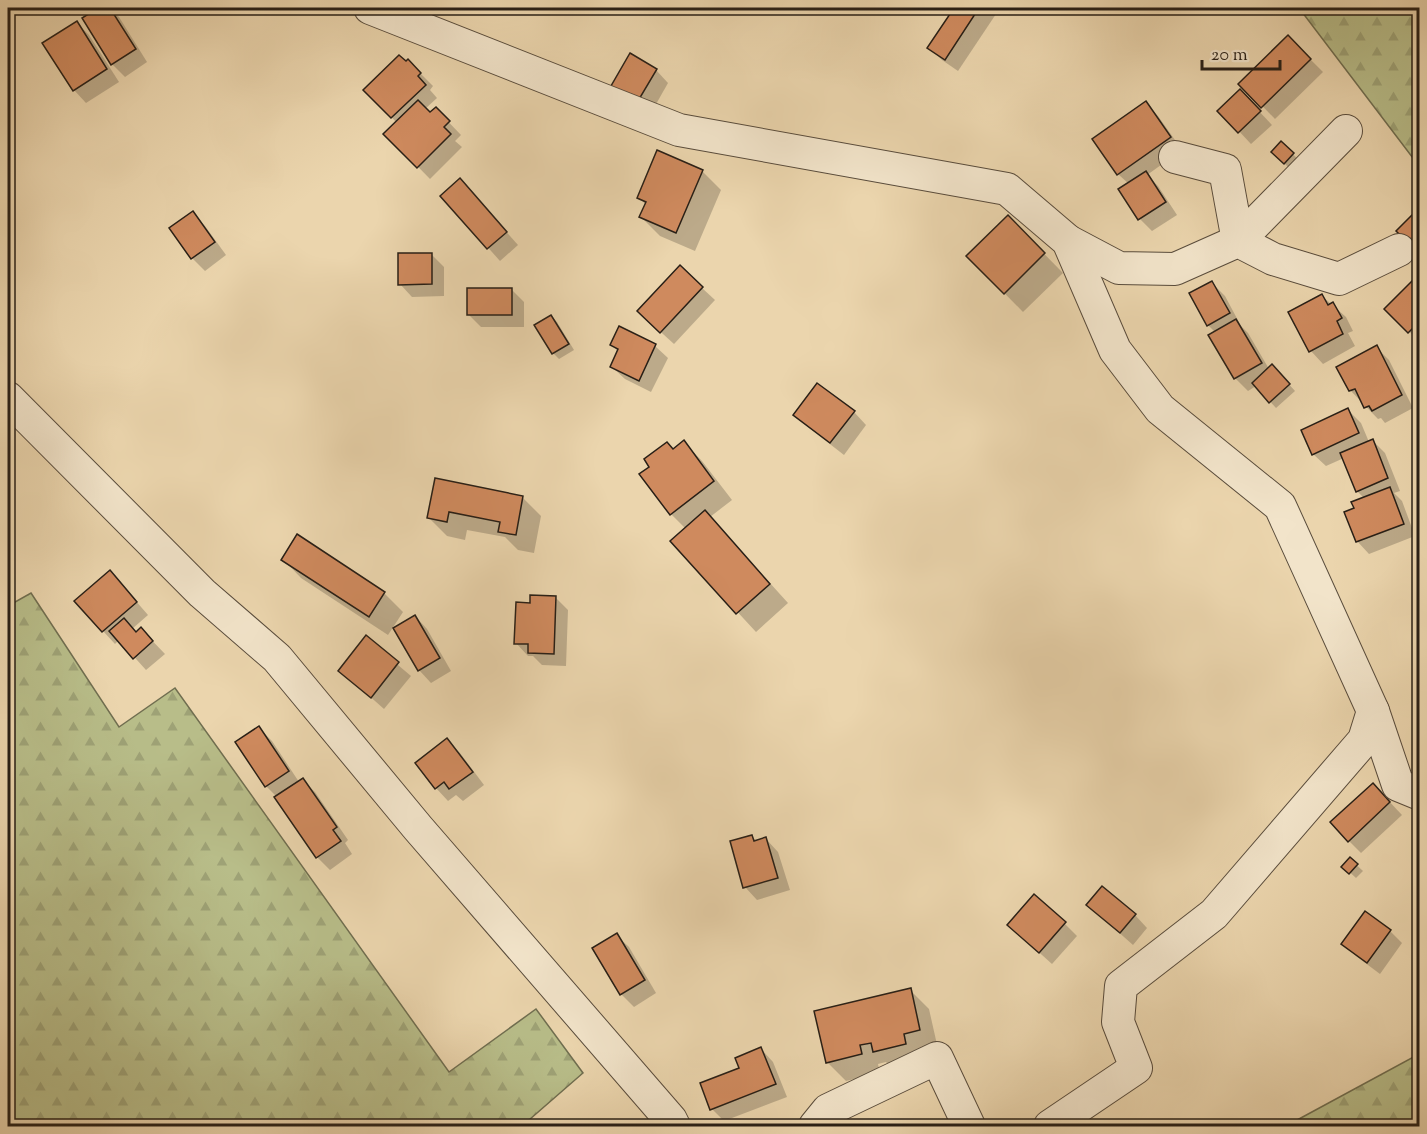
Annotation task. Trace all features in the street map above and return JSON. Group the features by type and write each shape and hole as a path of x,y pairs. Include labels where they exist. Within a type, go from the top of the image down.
{"street":[{"path":"370,8 679,130 1007,189 1068,241 1119,268 1175,269 1238,241 1346,131"},
{"path":"1175,157 1225,170 1238,241"},
{"path":"1068,241 1115,350 1160,409 1280,506 1373,711 1398,784 1419,794"},
{"path":"1238,241 1273,259 1339,279 1399,250"},
{"path":"8,398 202,593 277,658 418,828 674,1126"},
{"path":"1050,1126 1136,1068 1119,1022 1121,986 1214,914 1364,740 1373,711"},
{"path":"815,1126 828,1110 937,1058 969,1126"}],"green space":[{"path":"1299,8 1419,8 1419,166"},
{"path":"31,593 119,727 175,688 449,1072 536,1009 583,1073 522,1126 8,1126 8,606"},
{"path":"1419,1054 1419,1126 1286,1126"}],"building":[{"path":"98,8 110,8 136,49 111,65 82,18"},
{"path":"954,8 979,8 945,60 927,48"},
{"path":"77,21 107,69 73,91 42,43"},
{"path":"1288,35 1311,59 1261,108 1238,84"},
{"path":"630,53 657,69 638,101 611,86"},
{"path":"399,55 406,61 408,59 421,73 418,76 426,85 391,118 363,90"},
{"path":"1240,89 1261,111 1238,133 1217,111"},
{"path":"418,100 430,112 436,107 450,121 444,127 451,134 417,168 383,134"},
{"path":"1146,101 1171,137 1117,175 1092,139"},
{"path":"1281,141 1294,153 1284,164 1271,152"},
{"path":"657,150 703,170 676,233 639,217 646,202 637,198"},
{"path":"1146,171 1166,202 1138,220 1118,189"},
{"path":"460,178 507,232 487,249 440,196"},
{"path":"193,211 215,242 191,259 169,228"},
{"path":"1416,211 1420,214 1420,254 1396,231"},
{"path":"1008,215 1045,253 1004,294 966,256"},
{"path":"398,253 432,253 432,284 398,285"},
{"path":"680,265 703,287 660,333 637,311"},
{"path":"1420,273 1420,321 1408,333 1384,309"},
{"path":"1212,281 1230,313 1207,326 1189,293"},
{"path":"467,288 512,288 512,315 467,315"},
{"path":"1322,294 1328,305 1333,302 1342,318 1337,321 1343,334 1309,352 1288,312"},
{"path":"551,315 569,344 552,354 534,325"},
{"path":"1236,319 1262,363 1234,379 1208,335"},
{"path":"619,326 656,344 639,381 610,367 618,349 610,345"},
{"path":"1377,345 1402,395 1372,411 1369,406 1364,408 1355,389 1349,391 1336,367"},
{"path":"1272,364 1290,384 1269,403 1252,383"},
{"path":"817,383 855,411 830,443 793,415"},
{"path":"1348,408 1359,433 1312,455 1301,430"},
{"path":"1373,439 1388,478 1356,492 1340,453"},
{"path":"684,440 714,481 670,515 639,474 649,467 644,459 667,442 673,449"},
{"path":"435,478 523,496 516,535 498,532 500,522 449,512 447,522 427,518"},
{"path":"1390,487 1404,524 1356,542 1344,512 1354,508 1351,502"},
{"path":"705,510 770,584 736,614 670,541"},
{"path":"297,534 385,592 369,617 281,560"},
{"path":"110,570 137,602 102,632 74,601"},
{"path":"530,595 556,596 554,654 528,653 528,644 514,644 516,602 530,603"},
{"path":"415,615 440,658 418,671 393,628"},
{"path":"124,618 136,632 141,627 153,641 133,659 109,631"},
{"path":"366,635 399,662 371,698 338,671"},
{"path":"259,726 289,771 265,787 235,742"},
{"path":"447,738 473,772 449,789 444,782 435,789 415,763"},
{"path":"303,778 337,827 333,830 341,841 316,858 274,797"},
{"path":"1373,783 1390,802 1348,842 1330,822"},
{"path":"752,835 754,841 766,837 778,878 743,888 730,841"},
{"path":"1350,857 1358,864 1349,874 1341,867"},
{"path":"1102,886 1136,914 1120,933 1086,905"},
{"path":"1034,894 1066,922 1039,953 1007,925"},
{"path":"1365,911 1391,930 1367,963 1341,944"},
{"path":"617,933 645,980 620,995 592,948"},
{"path":"911,988 920,1030 904,1034 906,1044 873,1052 871,1043 860,1045 862,1054 826,1063 814,1011"},
{"path":"761,1047 776,1084 710,1110 700,1083 739,1068 735,1058"}]}
